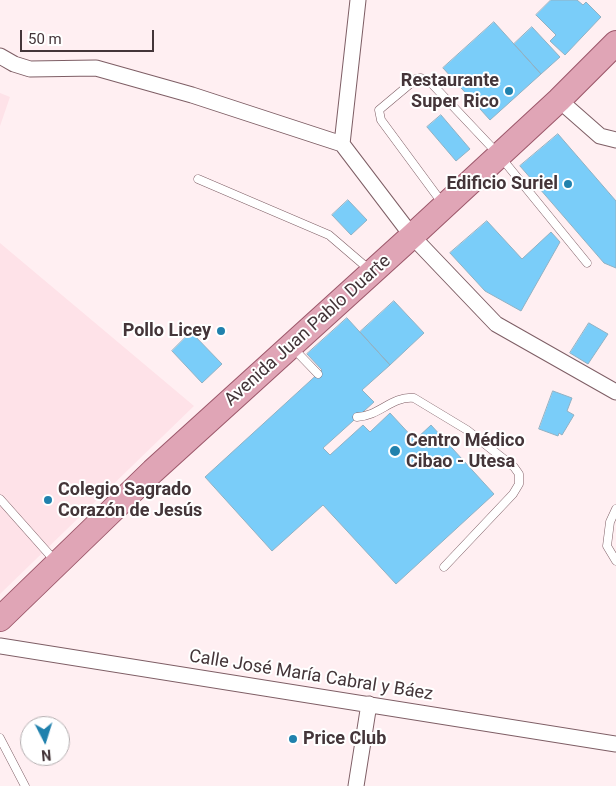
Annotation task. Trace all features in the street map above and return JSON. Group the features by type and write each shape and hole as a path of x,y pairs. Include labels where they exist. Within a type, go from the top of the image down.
{"main road":[{"name":"Avenida Juan Pablo Duarte","path":"0,619 153,471 292,347 559,100 616,43"}],"street":[{"path":"342,144 358,0"},
{"path":"0,56 30,70 96,68 192,95 342,144 412,236 496,324 616,392"},
{"path":"559,100 600,136 616,140"},
{"name":"Calle José María Cabral y Báez","path":"0,646 616,744"},
{"path":"356,786 370,704"}],"lane":[{"path":"444,206 380,120 379,110 416,79 421,78 432,84 499,155 587,263"},
{"path":"198,179 329,235 372,272"},
{"path":"292,347 318,374"},
{"path":"357,417 368,417 395,400 414,398 467,430 506,460 519,474 519,484 513,494 444,567"},
{"path":"0,499 57,563"},
{"path":"616,509 610,522 607,546 616,561"},
{"path":"0,738 25,786"}],"shaded area":[{"path":"0,93 10,97 0,126"},
{"name":"Colegio Sagrado Corazón de Jesús","path":"0,243 194,406 0,594"}],"building":[{"path":"551,0 577,0 583,5 586,2 601,17 565,55 550,41 556,35 536,15"},
{"path":"494,22 541,74 490,120 443,68"},
{"path":"532,27 560,57 541,74 514,44"},
{"path":"441,115 470,149 456,161 427,127"},
{"name":"Edificio Suriel","path":"558,134 616,201 616,268 604,263 520,166"},
{"path":"348,200 367,220 351,235 332,215"},
{"path":"487,221 522,259 551,232 560,242 521,311 485,291 450,253"},
{"path":"394,301 424,333 390,365 360,332"},
{"name":"Centro Médico Cibao - Utesa","path":"347,318 390,365 362,390 374,402 323,448 330,455 363,425 370,432 390,413 415,440 431,425 494,494 396,584 323,505 272,551 205,477 322,370 307,354"},
{"path":"589,323 608,334 588,364 570,353"},
{"path":"191,332 222,364 202,383 172,351"},
{"path":"553,391 572,398 567,411 574,415 562,435 559,433 558,436 539,429"}],"place":[{"name":"Restaurante Super Rico","path":"509,91"},
{"name":"Edificio Suriel","path":"568,184"},
{"name":"Pollo Licey","path":"221,331"},
{"name":"Centro Médico Cibao - Utesa","path":"395,451"},
{"name":"Colegio Sagrado Corazón de Jesús","path":"48,500"},
{"name":"Price Club","path":"293,739"}]}
